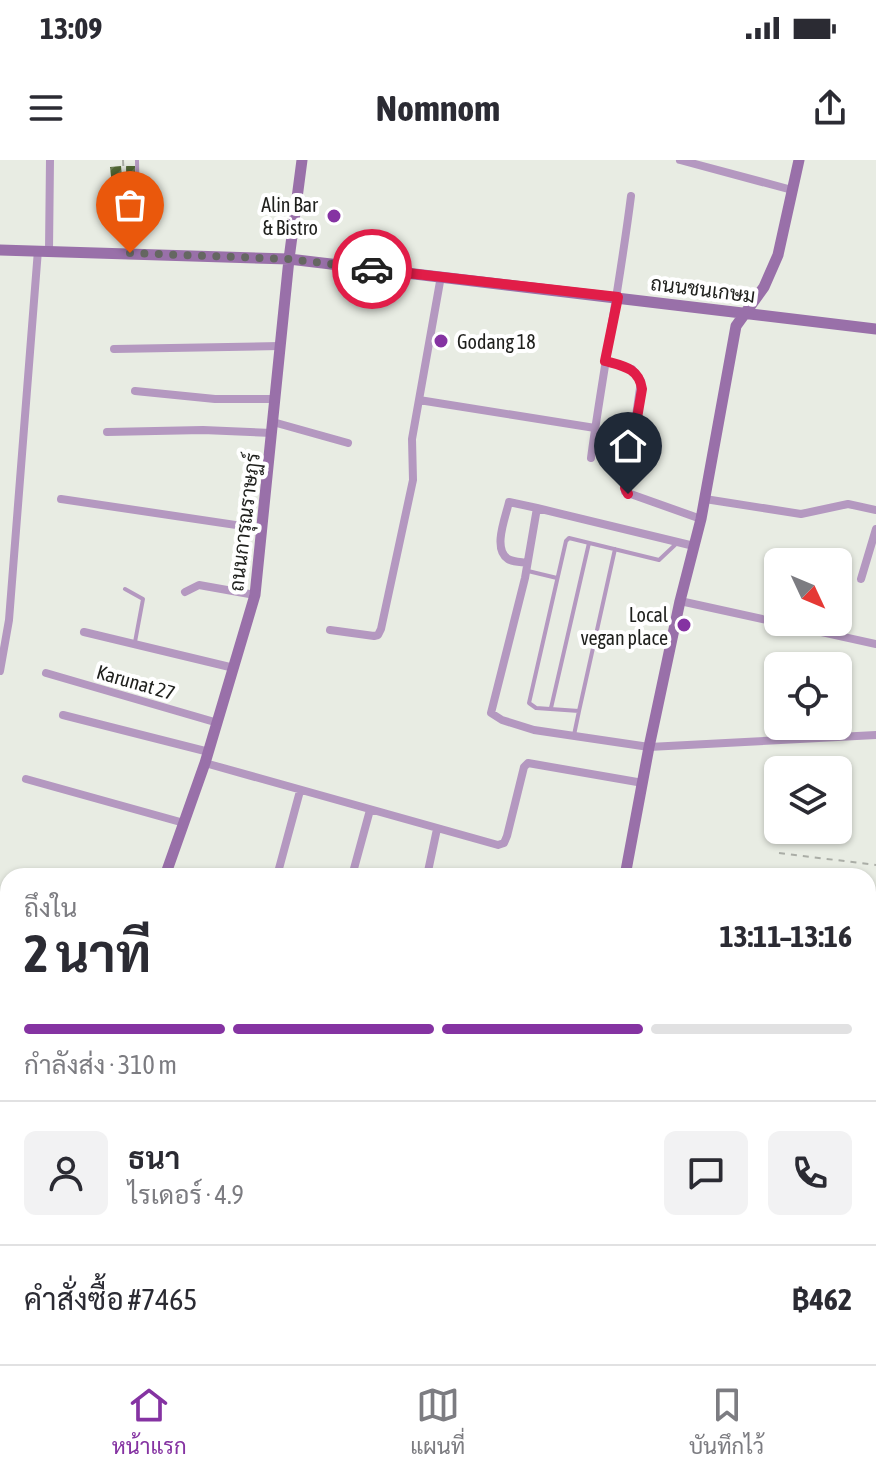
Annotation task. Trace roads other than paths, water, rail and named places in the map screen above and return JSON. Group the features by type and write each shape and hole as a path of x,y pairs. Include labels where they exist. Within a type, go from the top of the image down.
{"street":[{"path":"0,671 9,620 50,160"},
{"name":"ถนนการุณราษฏร์","path":"168,868 207,758 255,595 302,160"},
{"path":"680,160 792,190"},
{"path":"627,868 680,601 701,519 736,326 764,287 778,255 799,160"},
{"path":"591,458 631,196"},
{"name":"ถนนชนเกษม","path":"0,250 289,259 876,329"},
{"path":"330,630 374,636 381,629 413,480 412,439 441,276"},
{"path":"114,349 280,346"},
{"path":"605,361 632,369 641,381 625,492 701,519"},
{"path":"135,391 215,399 275,399"},
{"path":"419,400 595,428"},
{"path":"107,432 272,428 348,443"},
{"path":"61,499 263,529"},
{"path":"705,499 801,514 848,504 876,510"},
{"path":"527,567 504,555 500,545 509,502 694,546"},
{"path":"537,508 527,567 491,713 502,720 534,730 649,747 876,735"},
{"path":"861,579 876,529"},
{"path":"185,592 199,585 255,595"},
{"path":"680,601 764,618"},
{"path":"84,632 234,668"},
{"path":"844,636 876,644"},
{"name":"Karunat 27","path":"46,673 218,723"},
{"path":"63,715 207,758 300,791 498,845 504,843 524,767 528,763 643,783"},
{"path":"26,779 184,823"},
{"path":"279,868 300,791"},
{"path":"354,868 370,810"},
{"path":"429,868 437,829"}],"lane":[{"path":"130,253 132,229 138,212 137,160"},
{"path":"579,711 536,708 529,703 566,541 569,538 659,560 678,542"},
{"path":"551,709 589,543"},
{"path":"574,735 615,549"},
{"path":"527,567 557,578"},
{"path":"125,589 143,599 135,645"}],"place":[{"name":"Alin Bar & Bistro","path":"334,216"},
{"name":"Godang 18","path":"441,341"},
{"name":"Local vegan place","path":"684,625"}]}
